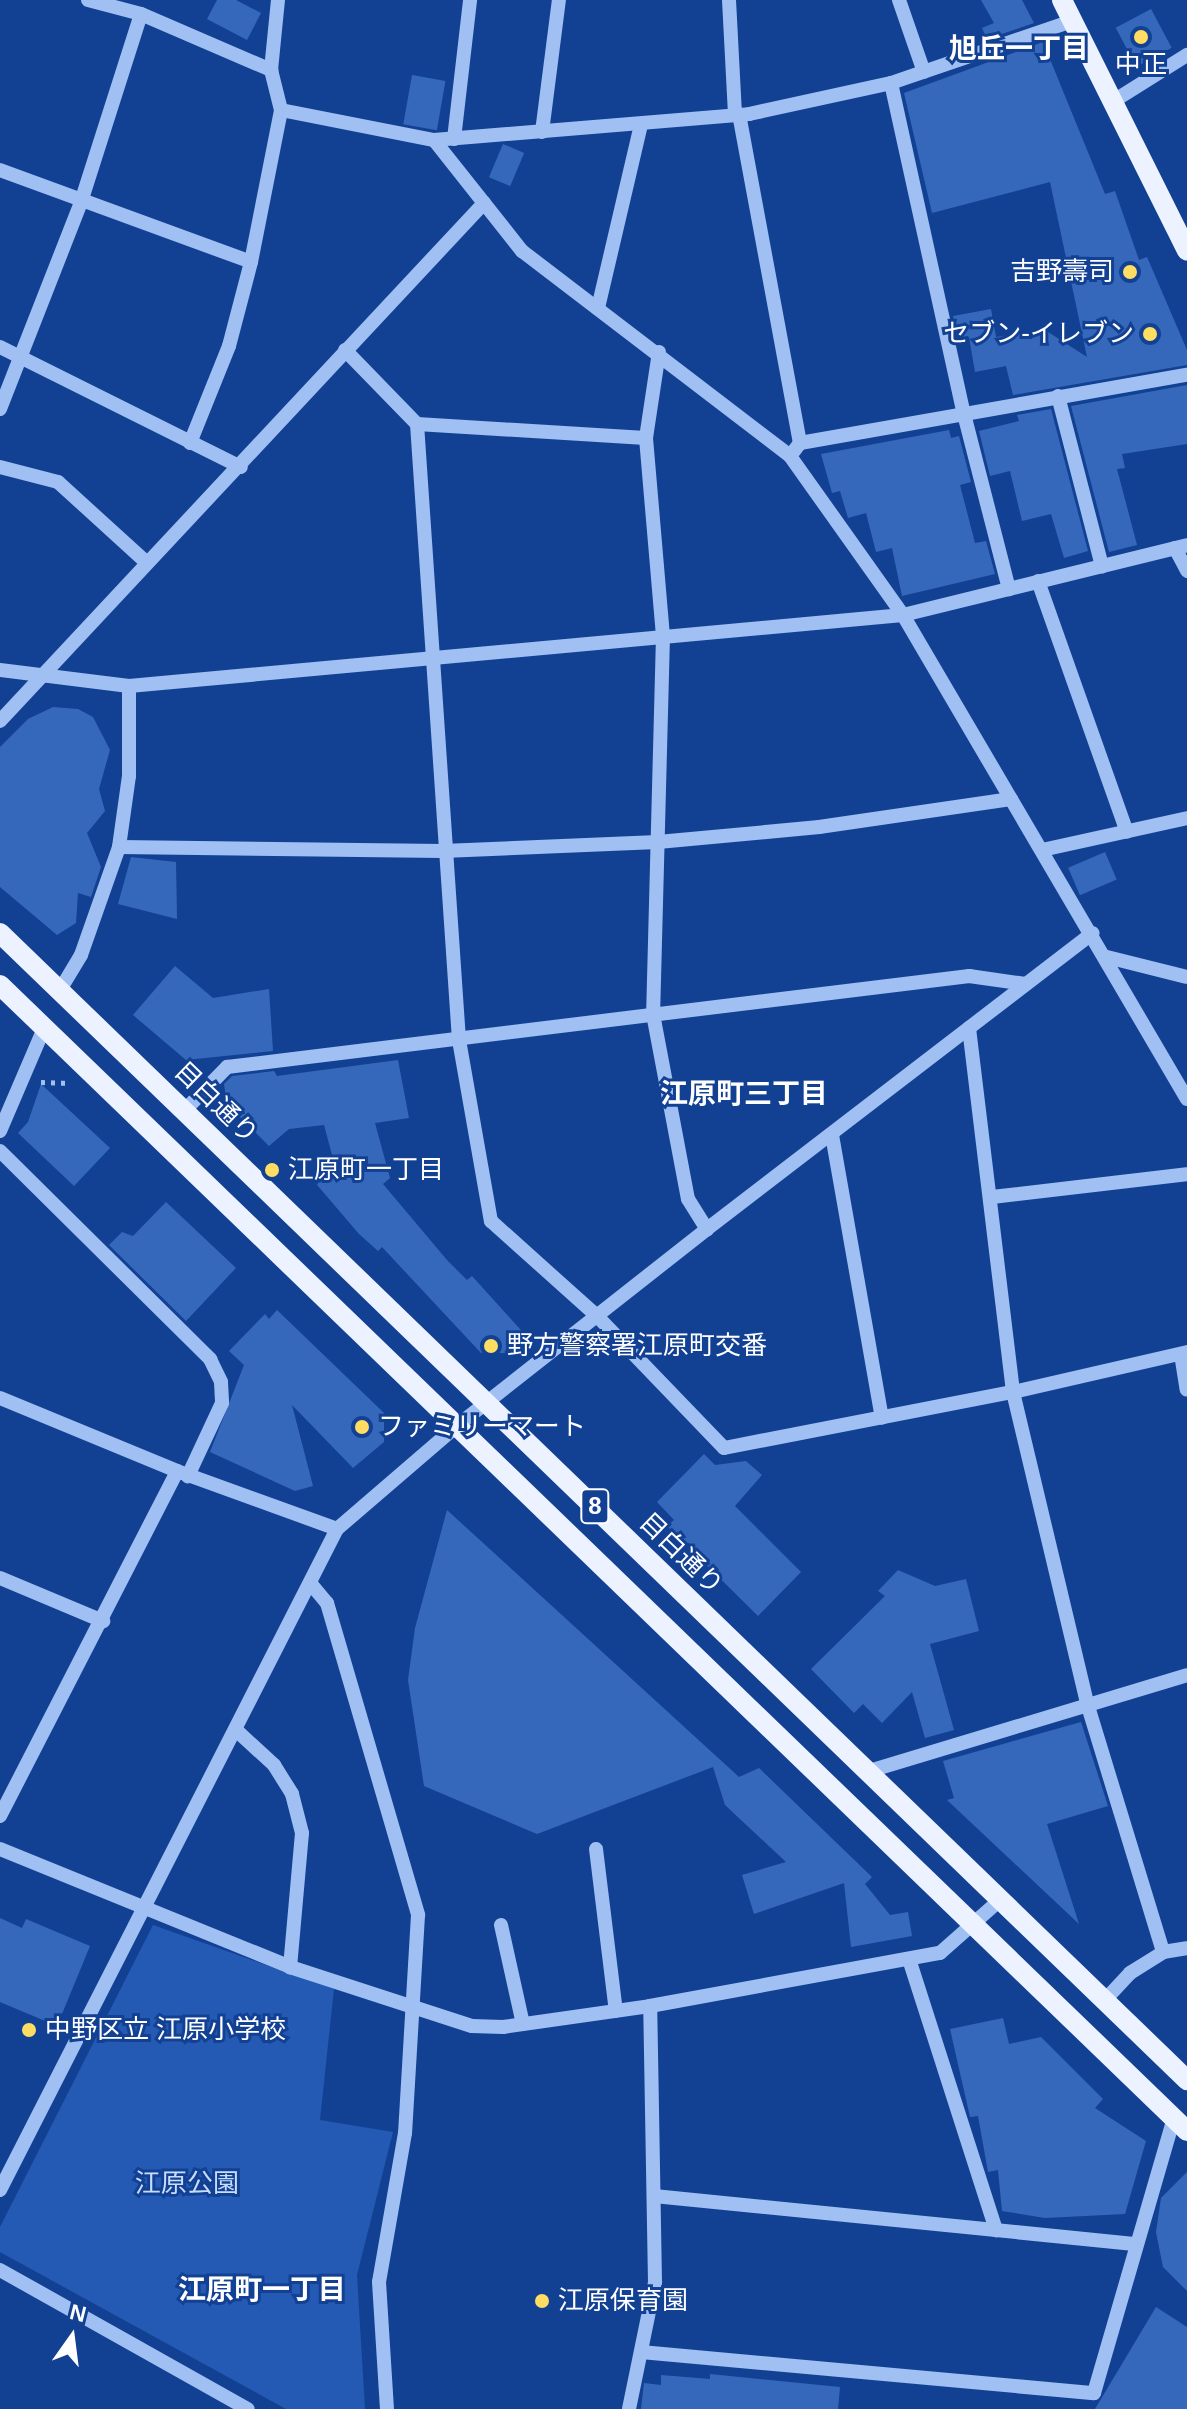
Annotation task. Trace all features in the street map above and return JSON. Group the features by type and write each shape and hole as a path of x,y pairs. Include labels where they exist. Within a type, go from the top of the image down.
{"main road":[{"path":"1062,0 1187,251"},
{"name":"目白通り","path":"0,933 186,1109 866,1772 1187,2080"},
{"name":"8","path":"0,985 1180,2124"}],"street":[{"path":"88,0 141,14 271,70"},
{"path":"190,443 229,346 251,262 281,110 271,70 278,0"},
{"path":"454,139 470,0"},
{"path":"542,132 559,0"},
{"path":"729,0 737,115 800,443"},
{"path":"899,0 924,72"},
{"path":"0,409 81,202 141,14"},
{"path":"281,110 434,140 737,115 891,83 1072,21"},
{"path":"1112,102 1187,55"},
{"path":"891,83 964,414 1009,589"},
{"path":"598,308 641,125"},
{"path":"434,140 522,251 659,352 790,456 903,615 1093,933 1134,1014 1187,1099"},
{"path":"0,170 251,262"},
{"path":"0,721 241,467 345,350 484,203"},
{"path":"0,347 241,467"},
{"path":"345,350 417,424 435,660 443,851 459,1040 491,1221 597,1316 724,1448 1013,1392 1184,1353 1187,1390"},
{"path":"659,352 646,438 663,636 653,1014 688,1199 707,1229"},
{"path":"790,456 800,443 1187,375"},
{"path":"1058,396 1102,566"},
{"path":"417,424 646,438"},
{"path":"0,467 58,482 147,563"},
{"path":"0,670 40,678 129,686 903,615 1181,546 1187,571"},
{"path":"1038,581 1127,832"},
{"path":"60,990 81,955 119,847 129,776 129,686"},
{"path":"119,847 443,851 658,842 819,827 1011,799"},
{"path":"1042,850 1187,818"},
{"path":"0,2190 147,1908 337,1529 458,1425 707,1229 1093,933"},
{"path":"1107,957 1187,977"},
{"path":"186,1109 227,1067 969,976 1025,984"},
{"path":"0,1131 45,1026"},
{"path":"969,1028 992,1197 1013,1392 1087,1703 1163,1952"},
{"path":"832,1135 882,1418"},
{"path":"0,1151 210,1359 221,1382 222,1403 0,1816"},
{"path":"992,1197 1187,1174"},
{"path":"0,1398 183,1474 337,1529"},
{"path":"1,1582 103,1621"},
{"path":"311,1584 327,1603 418,1915 405,2133 379,2282 387,2409"},
{"path":"866,1772 1187,1675"},
{"path":"236,1730 274,1765 292,1794 302,1833 290,1967"},
{"path":"0,1849 290,1967 414,2011 472,2026 523,2024 650,2006 940,1953 1000,1900"},
{"path":"596,1849 616,2011"},
{"path":"501,1925 523,2024"},
{"path":"1104,2001 1130,1973 1163,1952 1187,1948"},
{"path":"909,1959 996,2230"},
{"path":"629,2409 655,2282 650,2006"},
{"path":"641,2352 1094,2393 1137,2244 1180,2124"},
{"path":"654,2196 1137,2244"},
{"path":"0,2270 248,2409"}],"green space":[{"name":"江原公園","path":"153,1925 334,1989 320,2120 393,2132 357,2275 365,2409 286,2409 0,2252 0,2227"}],"building":[{"path":"217,0 236,0 261,13 247,40 207,19"},
{"path":"981,0 1022,0 1034,23 987,39 982,28 994,23"},
{"path":"1151,9 1172,48 1136,67 1116,28"},
{"path":"1043,42 1105,194 1115,191 1139,260 1147,257 1187,350 1187,365 1013,395 1006,366 975,372 969,337 958,339 953,316 991,309 996,337 1045,330 1087,357 1050,182 932,213 904,93"},
{"path":"412,75 445,81 437,130 403,124"},
{"path":"503,144 524,153 510,186 489,177"},
{"path":"1187,385 1187,444 1122,454 1125,468 1117,469 1137,545 1109,552 1071,406"},
{"path":"1051,409 1088,551 1064,558 1051,514 1022,521 1010,471 990,476 979,431 1019,421 1017,415"},
{"path":"949,430 951,438 959,436 971,482 960,485 975,543 986,541 995,574 902,596 892,548 876,552 866,513 848,518 840,491 832,493 821,454"},
{"path":"53,707 78,709 93,717 110,750 99,789 105,811 87,833 101,867 91,897 78,893 76,923 57,935 0,887 0,747 28,719"},
{"path":"1105,852 1117,880 1080,895 1068,868"},
{"path":"131,857 176,862 177,919 118,904"},
{"path":"175,966 213,998 269,989 273,1051 186,1060 133,1015"},
{"path":"398,1060 409,1118 375,1123 390,1178 383,1184 447,1260 467,1280 472,1276 529,1339 512,1353 481,1353 382,1247 378,1251 359,1234 312,1179 335,1166 324,1125 289,1129 269,1146 227,1104 224,1084 232,1076 274,1071 277,1076"},
{"path":"41,1084 110,1148 74,1186 18,1133 28,1122"},
{"path":"166,1202 236,1268 186,1321 109,1245 122,1232 133,1236"},
{"path":"277,1310 384,1413 384,1442 353,1468 292,1405 313,1486 295,1491 210,1452 244,1365 229,1351 265,1314 269,1319"},
{"path":"704,1454 715,1465 746,1461 762,1475 735,1506 801,1572 758,1616 667,1526 674,1520 657,1502"},
{"path":"447,1510 739,1777 759,1768 872,1877 865,1884 890,1915 908,1912 912,1936 851,1947 844,1883 754,1914 742,1875 786,1862 725,1805 713,1767 537,1834 424,1786 408,1680 415,1628"},
{"path":"898,1570 935,1586 966,1579 979,1631 930,1644 954,1730 925,1738 912,1692 882,1723 863,1704 854,1713 811,1669 885,1596 878,1591"},
{"path":"1081,1722 1108,1806 1047,1824 1079,1924 947,1800 954,1798 943,1761"},
{"path":"0,1918 22,1928 26,1919 90,1946 57,2026 0,2002"},
{"path":"1003,2018 1009,2044 1041,2037 1103,2099 1095,2108 1146,2141 1125,2214 1045,2218 1002,2211 998,2170 988,2172 978,2116 970,2117 950,2029"},
{"path":"1187,2172 1187,2291 1163,2267 1156,2232 1161,2198"},
{"path":"1156,2307 1187,2327 1187,2409 1095,2409"},
{"path":"710,2374 840,2387 838,2409 641,2409 644,2383 661,2385 661,2375 710,2379"}],"place":[{"name":"中正","path":"1141,37"},
{"name":"吉野壽司","path":"1130,272"},
{"name":"セブン-イレブン","path":"1150,334"},
{"name":"江原町一丁目","path":"272,1170"},
{"name":"野方警察署江原町交番","path":"491,1346"},
{"name":"ファミリーマート","path":"362,1427"},
{"name":"中野区立 江原小学校","path":"29,2030"},
{"name":"江原保育園","path":"542,2301"}],"district":[{"name":"旭丘一丁目","path":"1019,49"},
{"name":"江原町三丁目","path":"744,1094"},
{"name":"江原町一丁目","path":"262,2290"}]}
